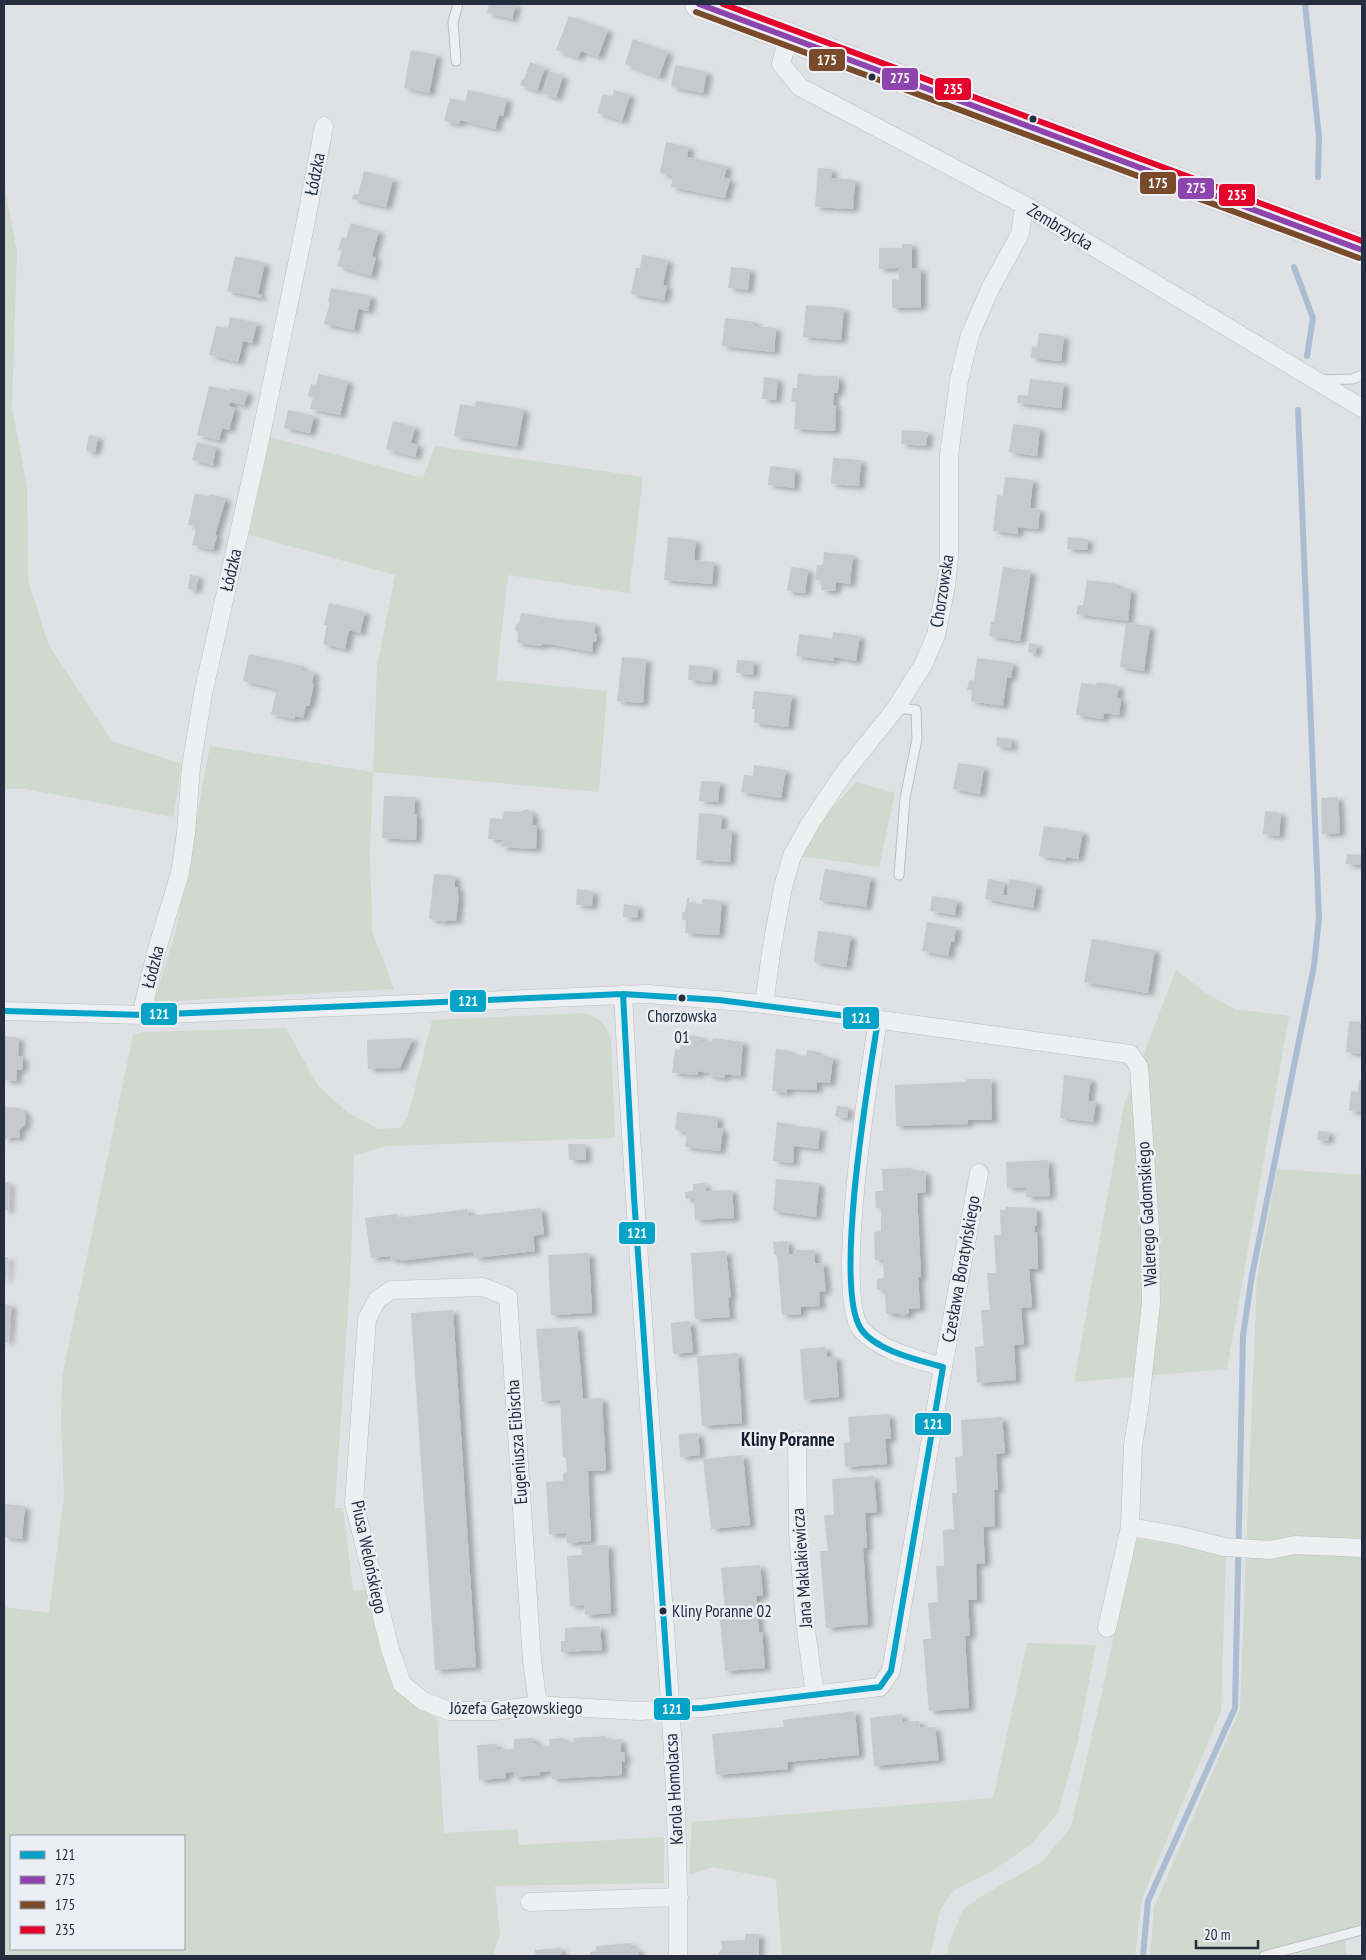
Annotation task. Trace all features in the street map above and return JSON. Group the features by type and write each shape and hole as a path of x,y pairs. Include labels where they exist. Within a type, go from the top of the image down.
{"main road":[{"path":"699,4 1362,250"}],"street":[{"name":"Zembrzycka","path":"788,37 781,64 800,88 1024,205 1362,408"},
{"name":"Łódzka","path":"144,1015 144,1003 157,949 180,873 186,833 191,767 203,694 261,435 324,126"},
{"name":"Chorzowska","path":"764,1004 778,912 792,856 811,822 844,773 896,708 923,664 936,635 941,616 949,557 949,456 959,380 970,335 990,289 1020,234 1024,205"},
{"name":"Walerego Gadomskiego","path":"4,1011 144,1015 623,994 674,996 764,1004 1130,1054 1139,1067 1150,1229 1151,1303 1140,1402 1133,1445 1130,1527 1107,1628"},
{"name":"Karola Homolacsa","path":"623,994 634,1197 670,1710 679,1896 678,1956"},
{"path":"878,1020 853,1212 850,1252 852,1306 860,1328 874,1341 906,1355 943,1367"},
{"name":"Czesława Boratyńskiego","path":"880,1687 891,1671 943,1367 979,1173"},
{"name":"Eugeniusza Eibischa","path":"391,1290 483,1287 508,1298 531,1650 538,1705"},
{"name":"Piusa Welońskiego","path":"391,1290 377,1300 368,1319 354,1503 390,1648 402,1684 423,1701"},
{"name":"Jana Maklakiewicza","path":"796,1440 798,1532 805,1623 815,1695"},
{"path":"1130,1527 1181,1536 1224,1548 1270,1550 1295,1544 1362,1548"},
{"name":"Józefa Gałęzowskiego","path":"423,1701 449,1710 494,1711 538,1705 638,1711 702,1708 880,1687"},
{"path":"530,1902 679,1896"}],"lane":[{"path":"456,61 453,22 458,4"},
{"path":"1315,380 1352,379 1362,375"},
{"path":"896,708 916,710 916,740 905,798 899,875"},
{"path":"1264,1956 1362,1930"}],"shaded area":[{"path":"4,184 17,252 12,407 27,488 28,581 49,646 112,741 182,764 173,817 26,789 4,789"},
{"path":"270,437 423,478 435,446 643,477 629,593 508,575 496,680 607,691 599,792 373,772 377,667 395,575 249,535"},
{"path":"210,746 373,772 370,851 372,931 394,989 154,1002 176,930"},
{"path":"856,782 895,793 879,867 800,856 817,825"},
{"path":"1176,970 1206,993 1234,1009 1289,1016 1227,1369 1074,1382 1124,1105"},
{"path":"584,1013 595,1017 607,1030 611,1040 615,1138 388,1146 354,1155 351,1263 335,1508 343,1508 353,1591 371,1589 401,1694 437,1719 444,1833 517,1829 519,1845 664,1837 664,1883 495,1886 500,1934 493,1956 4,1956 5,1607 49,1613 64,1497 61,1425 62,1377 133,1035 145,1032 286,1028 318,1086 346,1111 378,1129 401,1128 408,1116 432,1020"},
{"path":"1277,1169 1362,1175 1362,1925 1255,1956 1150,1956 1154,1907 1240,1709 1257,1278"},
{"path":"1134,1538 1226,1554 1221,1712 1142,1898 1135,1956 947,1956 949,1944 963,1909 1042,1862 1071,1827 1104,1683"},
{"path":"1027,1643 1096,1645 1077,1744 1058,1813 1030,1845 992,1871 954,1890 940,1910 930,1956 782,1956 776,1879 713,1867 689,1875 692,1822 993,1798"},
{"path":"1345,1940 1347,1956 1293,1956"}],"building":[{"path":"489,4 516,4 512,19 487,13"},
{"path":"569,16 608,30 598,57 581,51 578,58 556,50"},
{"path":"633,39 668,52 659,77 625,64"},
{"path":"411,50 437,55 429,93 404,88"},
{"path":"530,62 545,68 537,91 520,85 522,79 524,80"},
{"path":"675,65 707,72 703,93 671,87"},
{"path":"549,71 563,76 556,98 542,93"},
{"path":"468,90 507,99 503,116 499,115 495,129 460,120 459,124 444,121 450,98 465,102"},
{"path":"614,90 630,95 622,121 597,113 603,94 612,97"},
{"path":"666,142 689,147 687,157 727,166 724,178 730,179 725,198 671,187 673,176 660,173"},
{"path":"818,168 832,169 831,178 855,180 853,209 815,207"},
{"path":"364,171 393,179 386,207 352,199 354,194 358,195"},
{"path":"351,223 379,231 372,256 376,258 371,276 337,266 342,251 338,250 342,237 346,238"},
{"path":"902,244 912,244 912,268 921,269 921,307 892,308 892,279 899,280 898,268 879,269 879,248 902,248"},
{"path":"642,255 668,260 663,285 667,286 664,300 631,294 636,268 640,268"},
{"path":"235,256 265,263 258,294 262,295 261,298 227,291"},
{"path":"731,267 750,269 748,290 728,288"},
{"path":"331,288 371,296 368,311 358,309 354,330 324,324 330,302 328,302"},
{"path":"806,305 844,308 841,340 803,337"},
{"path":"230,317 257,323 252,343 243,341 238,362 209,355 216,326 228,328"},
{"path":"725,318 755,322 755,326 776,328 774,352 722,346"},
{"path":"1039,333 1064,336 1061,361 1031,358 1032,346 1037,347"},
{"path":"798,373 814,376 838,376 839,386 837,393 834,393 833,405 836,405 835,431 794,429 796,402 791,402 793,388 797,388"},
{"path":"319,374 348,381 340,415 310,409 313,398 308,396 311,384 316,385"},
{"path":"764,377 778,379 776,400 762,399"},
{"path":"1030,379 1064,383 1061,408 1017,403 1018,395 1028,396"},
{"path":"209,386 230,391 230,388 248,392 244,405 230,402 229,406 235,408 229,430 222,428 219,440 197,435"},
{"path":"476,401 524,409 517,447 454,436 460,404 475,407"},
{"path":"288,410 314,416 310,433 284,428"},
{"path":"393,421 415,427 411,443 418,445 415,457 386,449"},
{"path":"1013,424 1040,428 1037,456 1009,452"},
{"path":"902,430 928,432 926,446 901,444"},
{"path":"89,435 98,437 95,452 86,451"},
{"path":"197,442 216,447 213,465 192,460"},
{"path":"833,458 861,460 859,486 831,484"},
{"path":"770,466 795,469 794,488 768,485"},
{"path":"1005,477 1033,480 1030,508 1040,509 1038,529 1018,527 1018,534 993,531 997,495 1003,496"},
{"path":"195,493 209,497 210,494 226,498 215,535 217,536 213,550 192,545 197,526 188,525"},
{"path":"668,537 696,540 694,560 714,562 712,584 664,580"},
{"path":"1068,537 1088,539 1087,550 1067,549"},
{"path":"824,552 853,555 850,584 836,582 835,591 821,590 822,580 815,580 817,565 823,565"},
{"path":"791,567 808,569 805,593 787,591"},
{"path":"1003,567 1031,571 1020,641 989,636 991,622 994,622"},
{"path":"190,575 198,576 196,590 188,589"},
{"path":"1087,580 1118,584 1118,588 1131,589 1128,621 1076,614 1078,605 1083,605"},
{"path":"329,603 365,612 360,633 349,630 345,649 323,644 327,625 324,625"},
{"path":"521,613 595,623 594,632 597,635 596,641 593,642 592,652 555,645 542,644 542,646 517,643 518,632 515,630"},
{"path":"1126,623 1150,626 1144,671 1120,667"},
{"path":"833,632 860,636 856,661 834,657 833,661 796,656 799,634 832,639"},
{"path":"1029,643 1037,644 1035,654 1028,652"},
{"path":"249,654 302,666 302,670 314,672 312,683 314,684 309,706 306,706 303,718 295,716 294,719 271,714 277,689 243,681"},
{"path":"622,657 646,659 643,703 617,701"},
{"path":"977,658 1013,663 1011,678 1007,677 1003,706 971,701 972,690 967,690 969,680 974,681"},
{"path":"737,660 754,661 753,675 736,673"},
{"path":"689,665 713,667 712,682 688,680"},
{"path":"1097,682 1119,686 1117,698 1121,699 1119,715 1104,713 1103,719 1076,715 1081,683 1096,685"},
{"path":"754,691 792,695 788,727 754,723 755,709 752,709"},
{"path":"997,737 1012,739 1011,748 996,746"},
{"path":"958,763 984,767 980,794 953,789"},
{"path":"754,765 786,770 781,798 741,792 744,775 753,776"},
{"path":"701,781 720,782 718,802 699,801"},
{"path":"384,796 415,797 414,814 417,814 416,840 382,838"},
{"path":"1338,797 1340,833 1322,834 1321,798"},
{"path":"527,809 533,814 532,825 537,826 536,849 501,847 502,840 488,839 490,818 503,819 504,811 520,812"},
{"path":"1265,811 1281,813 1279,836 1263,834"},
{"path":"699,813 722,815 721,829 732,830 730,862 696,860"},
{"path":"1044,826 1083,832 1078,859 1066,857 1066,860 1039,856"},
{"path":"1347,854 1362,855 1362,865 1346,864"},
{"path":"825,869 871,877 866,907 819,900"},
{"path":"434,874 455,876 455,887 458,887 459,896 456,921 448,920 446,922 429,919"},
{"path":"988,879 1005,882 1003,895 1007,895 1009,879 1037,884 1033,908 985,899"},
{"path":"577,889 593,891 592,906 576,905"},
{"path":"932,896 957,900 955,915 930,911"},
{"path":"687,898 689,898 689,903 702,904 702,899 722,901 719,935 685,933 686,920 682,920 682,912 685,912"},
{"path":"624,904 638,906 637,918 623,917"},
{"path":"927,922 956,927 954,942 951,942 948,956 922,951"},
{"path":"818,931 851,936 846,967 814,962"},
{"path":"1092,939 1155,950 1148,993 1084,982"},
{"path":"1349,1021 1360,1022 1359,1028 1362,1028 1362,1054 1346,1052"},
{"path":"682,1035 702,1037 702,1041 712,1042 713,1038 743,1042 740,1076 725,1074 725,1078 709,1076 709,1073 698,1071 698,1075 672,1073 675,1049 680,1050"},
{"path":"4,1036 19,1038 18,1056 23,1057 22,1070 17,1070 16,1081 4,1080"},
{"path":"413,1038 400,1068 368,1069 367,1040"},
{"path":"776,1049 806,1056 807,1050 816,1051 816,1055 833,1057 830,1083 817,1082 817,1090 787,1089 787,1093 772,1091"},
{"path":"1064,1075 1091,1079 1088,1101 1096,1102 1093,1122 1060,1118"},
{"path":"967,1079 991,1079 992,1120 968,1120 968,1124 896,1126 895,1085 966,1082"},
{"path":"1359,1080 1362,1080 1362,1112 1349,1111 1351,1091 1358,1092"},
{"path":"837,1106 848,1107 847,1118 835,1116"},
{"path":"4,1107 21,1108 26,1115 25,1125 20,1129 19,1138 9,1137 4,1141"},
{"path":"677,1112 718,1117 717,1128 723,1129 720,1151 685,1147 687,1132 675,1130"},
{"path":"777,1122 791,1124 791,1127 796,1128 796,1126 825,1129 820,1130 818,1149 794,1146 793,1163 773,1161"},
{"path":"1318,1131 1329,1132 1328,1141 1317,1140"},
{"path":"568,1144 585,1144 586,1160 569,1160"},
{"path":"1048,1160 1050,1196 1026,1197 1026,1187 1007,1188 1006,1162"},
{"path":"911,1168 912,1171 925,1171 926,1192 917,1193 921,1277 918,1277 920,1308 909,1309 909,1313 903,1316 899,1314 886,1314 885,1290 877,1290 877,1279 884,1278 883,1260 875,1260 874,1232 881,1231 881,1208 876,1208 875,1191 883,1191 882,1169"},
{"path":"776,1179 819,1183 816,1217 773,1211"},
{"path":"4,1182 9,1182 8,1210 4,1210"},
{"path":"705,1183 706,1191 732,1190 734,1218 695,1220 694,1199 686,1199 685,1192 693,1191 693,1184"},
{"path":"1006,1207 1036,1208 1037,1226 1035,1226 1035,1232 1037,1232 1038,1269 1029,1269 1032,1307 1021,1308 1024,1344 1014,1345 1016,1380 977,1383 975,1347 984,1346 981,1310 990,1310 987,1273 996,1273 994,1235 1001,1235 1000,1210 1005,1210"},
{"path":"541,1208 544,1234 533,1236 535,1251 475,1258 473,1252 400,1261 400,1259 391,1260 390,1256 371,1258 365,1218 397,1214 397,1218 468,1209 469,1216"},
{"path":"788,1241 789,1254 795,1254 794,1250 814,1250 815,1263 823,1263 826,1291 819,1292 820,1306 801,1307 801,1314 782,1315 777,1255 774,1255 773,1242"},
{"path":"726,1251 731,1298 728,1298 730,1317 695,1319 691,1253"},
{"path":"589,1253 592,1313 551,1315 548,1255"},
{"path":"4,1257 8,1257 6,1280 4,1280"},
{"path":"4,1304 11,1305 8,1342 4,1342"},
{"path":"453,1310 476,1667 435,1670 411,1313"},
{"path":"690,1321 693,1352 673,1354 671,1323"},
{"path":"577,1327 583,1399 602,1398 606,1470 588,1471 591,1541 567,1543 566,1533 549,1534 546,1482 563,1481 563,1473 567,1472 566,1457 563,1457 560,1400 542,1401 536,1329"},
{"path":"826,1347 827,1357 836,1356 839,1397 804,1400 800,1349"},
{"path":"738,1353 742,1423 702,1426 697,1356"},
{"path":"889,1414 891,1439 885,1439 887,1464 845,1467 844,1443 850,1442 848,1417"},
{"path":"1002,1417 1005,1453 996,1454 998,1490 994,1490 995,1526 983,1527 985,1563 976,1564 977,1600 968,1600 970,1636 965,1636 969,1708 929,1711 923,1639 931,1639 928,1603 938,1602 936,1566 944,1566 943,1530 954,1529 952,1493 957,1493 955,1457 963,1456 961,1420"},
{"path":"698,1433 700,1455 680,1457 679,1434"},
{"path":"743,1455 750,1525 711,1529 703,1459"},
{"path":"874,1476 877,1512 865,1513 867,1548 863,1548 868,1624 826,1628 820,1551 828,1551 824,1515 834,1515 832,1479"},
{"path":"4,1504 25,1506 22,1539 4,1537"},
{"path":"608,1545 611,1613 585,1615 584,1605 570,1606 567,1556 582,1555 581,1546"},
{"path":"760,1565 763,1595 756,1596 759,1633 762,1632 765,1668 725,1671 719,1611 725,1610 721,1568"},
{"path":"600,1626 602,1650 561,1652 561,1641 565,1641 565,1628"},
{"path":"855,1711 859,1755 787,1762 788,1769 716,1775 712,1734 784,1727 783,1720"},
{"path":"902,1714 903,1722 919,1721 920,1728 935,1727 939,1760 874,1766 870,1718"},
{"path":"606,1736 607,1740 621,1739 621,1753 624,1752 625,1762 622,1762 622,1775 552,1779 551,1771 540,1772 540,1775 514,1777 514,1772 505,1773 506,1778 479,1780 477,1745 497,1744 497,1750 514,1749 514,1739 533,1738 533,1743 539,1743 539,1747 550,1746 549,1739 564,1738 564,1743 574,1742 573,1738"},
{"path":"745,1934 759,1934 759,1956 718,1956 722,1949 721,1941 745,1940"},
{"path":"631,1943 631,1949 638,1948 639,1956 590,1956 590,1952 596,1951 596,1946"},
{"path":"561,1948 562,1956 536,1956 535,1950"}],"waterway":[{"path":"1305,4 1319,137 1318,177"},
{"path":"1294,267 1313,318 1307,356"},
{"path":"1143,1956 1148,1901 1235,1708 1243,1336 1252,1275 1314,966 1319,918 1298,410"}],"transit line":[{"name":"275","path":"699,4 1362,250"},
{"name":"235","path":"723,4 1362,241"},
{"name":"175","path":"696,12 1359,258"},
{"name":"121","path":"4,1011 145,1015 623,994"},
{"name":"121","path":"623,994 719,1000 878,1020 861,1132 856,1180 852,1228 851,1271 853,1306 861,1329 868,1337 899,1354 943,1367 891,1671 880,1687 702,1708 670,1709 634,1197 623,994"}],"place":[{"name":"Chorzowska 01","path":"682,998"},
{"name":"Kliny Poranne 02","path":"663,1611"}],"district":[{"name":"Kliny Poranne","path":"788,1439"}]}
